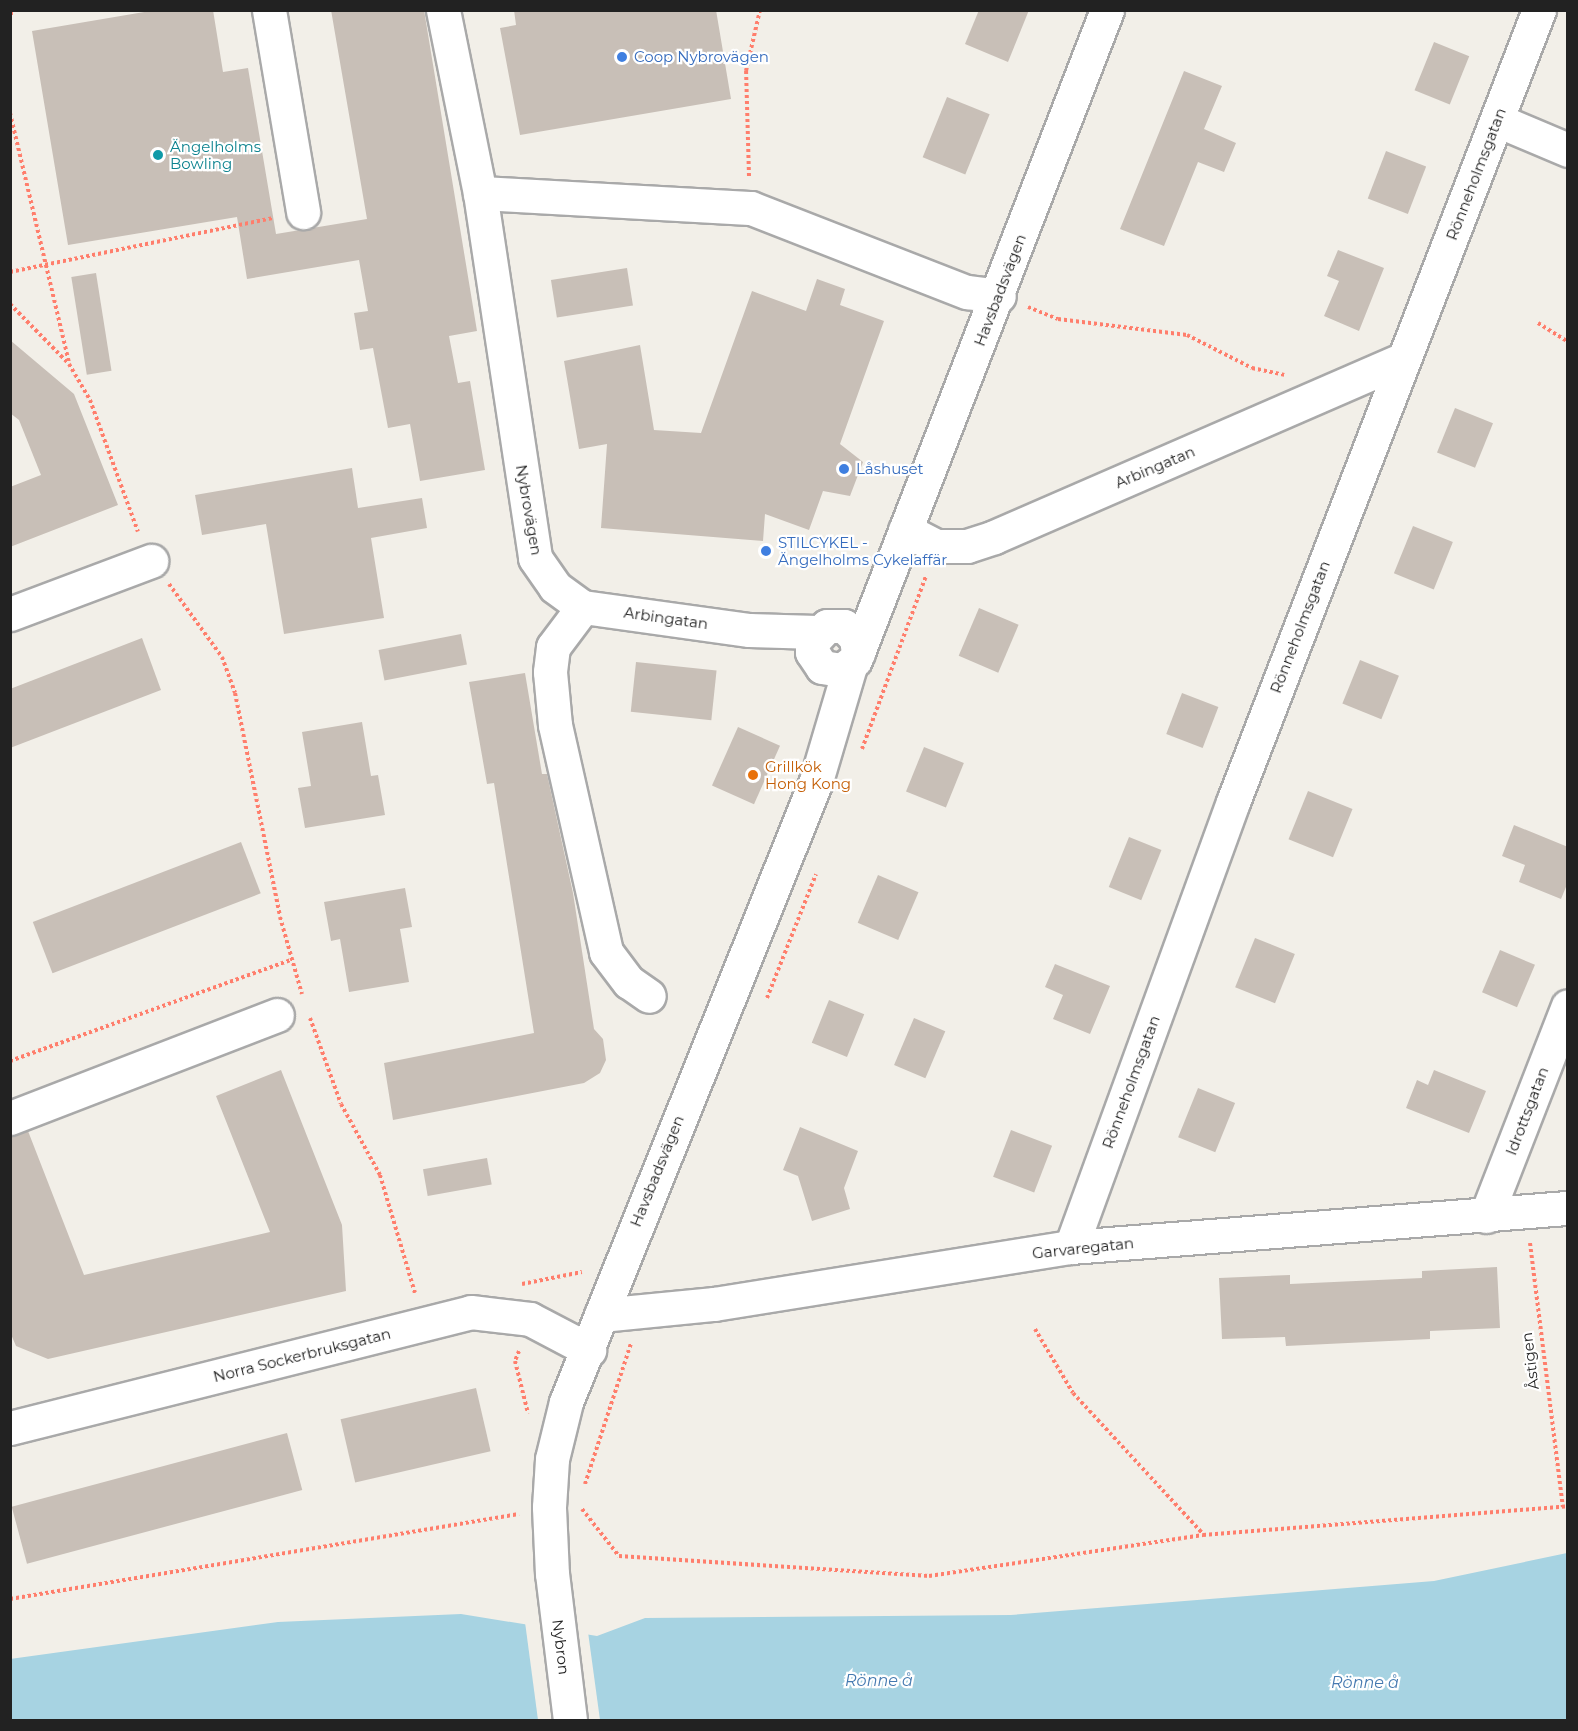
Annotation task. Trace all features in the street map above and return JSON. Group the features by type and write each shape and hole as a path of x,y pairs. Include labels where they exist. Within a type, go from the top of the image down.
{"street":[{"path":"269,10 303,212"},
{"name":"Nybrovägen","path":"443,10 480,193 535,558 555,587 584,607"},
{"name":"Havsbadsvägen","path":"552,1574 552,1459 566,1402 589,1350 601,1315 816,781 854,659 999,296 1107,10"},
{"name":"Rönneholmsgatan","path":"1071,1246 1233,802 1539,10"},
{"path":"1497,120 1568,150"},
{"path":"480,193 751,208 968,292 999,296"},
{"name":"Arbingatan","path":"905,530 937,546 967,546 994,537 1403,359"},
{"path":"10,614 151,561"},
{"name":"Havsbadsvägen","path":"816,781 820,699 818,643 889,569"},
{"path":"584,607 553,647 550,672 555,725 606,952 629,982 649,996"},
{"name":"Arbingatan","path":"584,607 749,630 818,643 851,631 854,659"},
{"name":"Idrottsgatan","path":"1486,1216 1568,1006"},
{"path":"10,1118 297,1011"},
{"name":"Garvaregatan","path":"601,1315 641,1312 1071,1246 1568,1208"},
{"name":"Norra Sockerbruksgatan","path":"10,1428 471,1312 498,1313 530,1319 589,1350"},
{"name":"Nybron","path":"552,1574 570,1720"}],"path":[{"path":"751,208 747,72 760,10"},
{"path":"10,113 69,364"},
{"path":"10,272 303,212"},
{"path":"999,296 1058,319 1187,335 1252,368 1296,377"},
{"path":"10,304 69,364 90,400 151,561 222,657 235,693 290,960 297,1011 341,1104 380,1175 419,1305 420,1325"},
{"path":"1538,323 1568,342"},
{"path":"10,1061 290,960"},
{"name":"Åstigen","path":"1529,1212 1533,1287 1565,1507"},
{"path":"582,1493 641,1312"},
{"path":"1035,1329 1073,1393 1203,1535"},
{"path":"578,1505 619,1556 929,1576 1203,1535 1565,1507"},
{"path":"10,1599 522,1514"}],"water":[{"name":"Rönne å","path":"1567,1553 1567,1720 11,1720 10,1659 278,1622 461,1614 597,1636 645,1618 1011,1615 1434,1581"}],"pier":[{"path":"525,1622 588,1632 600,1720 538,1720"}],"building":[{"path":"156,10 213,10 223,72 248,68 276,234 367,219 331,10 424,10 477,331 449,336 458,383 470,381 485,470 420,481 410,424 388,428 373,348 360,350 354,313 368,311 359,260 247,279 237,217 68,245 32,31"},
{"path":"514,10 716,10 731,99 520,135 500,28 516,25"},
{"path":"979,10 1029,10 1008,62 965,44"},
{"path":"1434,42 1469,56 1450,104 1415,90"},
{"path":"1184,71 1222,86 1204,129 1236,143 1224,172 1198,162 1164,246 1120,229"},
{"path":"947,97 990,114 965,174 923,157"},
{"path":"1386,151 1426,166 1408,214 1368,199"},
{"path":"1338,250 1384,268 1359,331 1324,316 1339,281 1327,276"},
{"path":"627,268 633,306 557,318 551,280"},
{"path":"96,273 111,371 87,375 71,277"},
{"path":"817,279 845,289 840,305 884,321 840,444 863,462 850,496 823,491 809,530 765,514 763,541 601,528 607,444 579,449 564,361 640,345 654,430 701,433 752,291 806,311"},
{"path":"10,340 74,394 118,505 10,547 10,487 41,475 19,420 10,413"},
{"path":"1455,408 1493,423 1475,468 1437,453"},
{"path":"352,468 358,508 422,498 427,528 371,538 384,618 284,634 266,524 202,535 195,495"},
{"path":"1413,526 1453,542 1434,589 1394,573"},
{"path":"979,608 1019,625 998,673 959,656"},
{"path":"461,634 467,664 384,680 379,650"},
{"path":"142,638 161,690 10,748 10,689"},
{"path":"1360,660 1399,676 1381,719 1342,704"},
{"path":"636,662 717,670 711,720 631,712"},
{"path":"525,673 542,774 547,774 573,893 594,1029 603,1039 606,1060 600,1073 584,1083 393,1120 384,1063 534,1033 494,783 487,784 469,682"},
{"path":"1182,693 1218,707 1203,748 1166,734"},
{"path":"362,722 371,776 378,775 385,815 305,828 298,788 311,786 302,732"},
{"path":"738,727 780,746 754,804 712,785"},
{"path":"924,747 964,763 946,808 906,792"},
{"path":"1308,791 1353,809 1333,857 1289,839"},
{"path":"1514,825 1568,847 1568,882 1561,899 1519,882 1525,865 1502,856"},
{"path":"1129,837 1161,850 1141,900 1109,887"},
{"path":"241,842 261,893 53,973 33,922"},
{"path":"878,875 919,892 898,940 858,923"},
{"path":"405,888 412,927 400,929 409,982 349,992 340,939 331,941 324,902"},
{"path":"1255,938 1295,954 1275,1003 1235,987"},
{"path":"1500,950 1535,965 1517,1007 1482,992"},
{"path":"1055,964 1110,986 1090,1034 1053,1019 1063,995 1045,987"},
{"path":"829,1000 864,1014 847,1057 812,1043"},
{"path":"914,1018 945,1031 925,1078 894,1065"},
{"path":"281,1070 342,1225 346,1291 48,1359 16,1346 10,1332 10,1136 28,1131 84,1275 270,1232 216,1096"},
{"path":"1434,1070 1486,1091 1469,1133 1406,1108 1417,1080 1428,1085"},
{"path":"1198,1088 1235,1103 1215,1152 1178,1137"},
{"path":"800,1127 858,1151 844,1188 850,1209 812,1221 798,1176 783,1170"},
{"path":"1011,1130 1052,1146 1034,1192 993,1177"},
{"path":"487,1158 492,1185 428,1196 423,1169"},
{"path":"1497,1267 1500,1328 1430,1331 1430,1339 1286,1346 1285,1337 1222,1339 1219,1278 1290,1275 1290,1284 1422,1278 1422,1271"},
{"path":"476,1388 491,1451 355,1483 341,1419"},
{"path":"287,1433 302,1490 27,1564 12,1507"}],"place":[{"name":"Coop Nybrovägen","path":"622,57"},
{"name":"Ängelholms Bowling","path":"158,155"},
{"name":"Låshuset","path":"844,469"},
{"name":"STILCYKEL - Ängelholms Cykelaffär","path":"766,551"},
{"name":"Grillkök Hong Kong","path":"753,775"}]}
